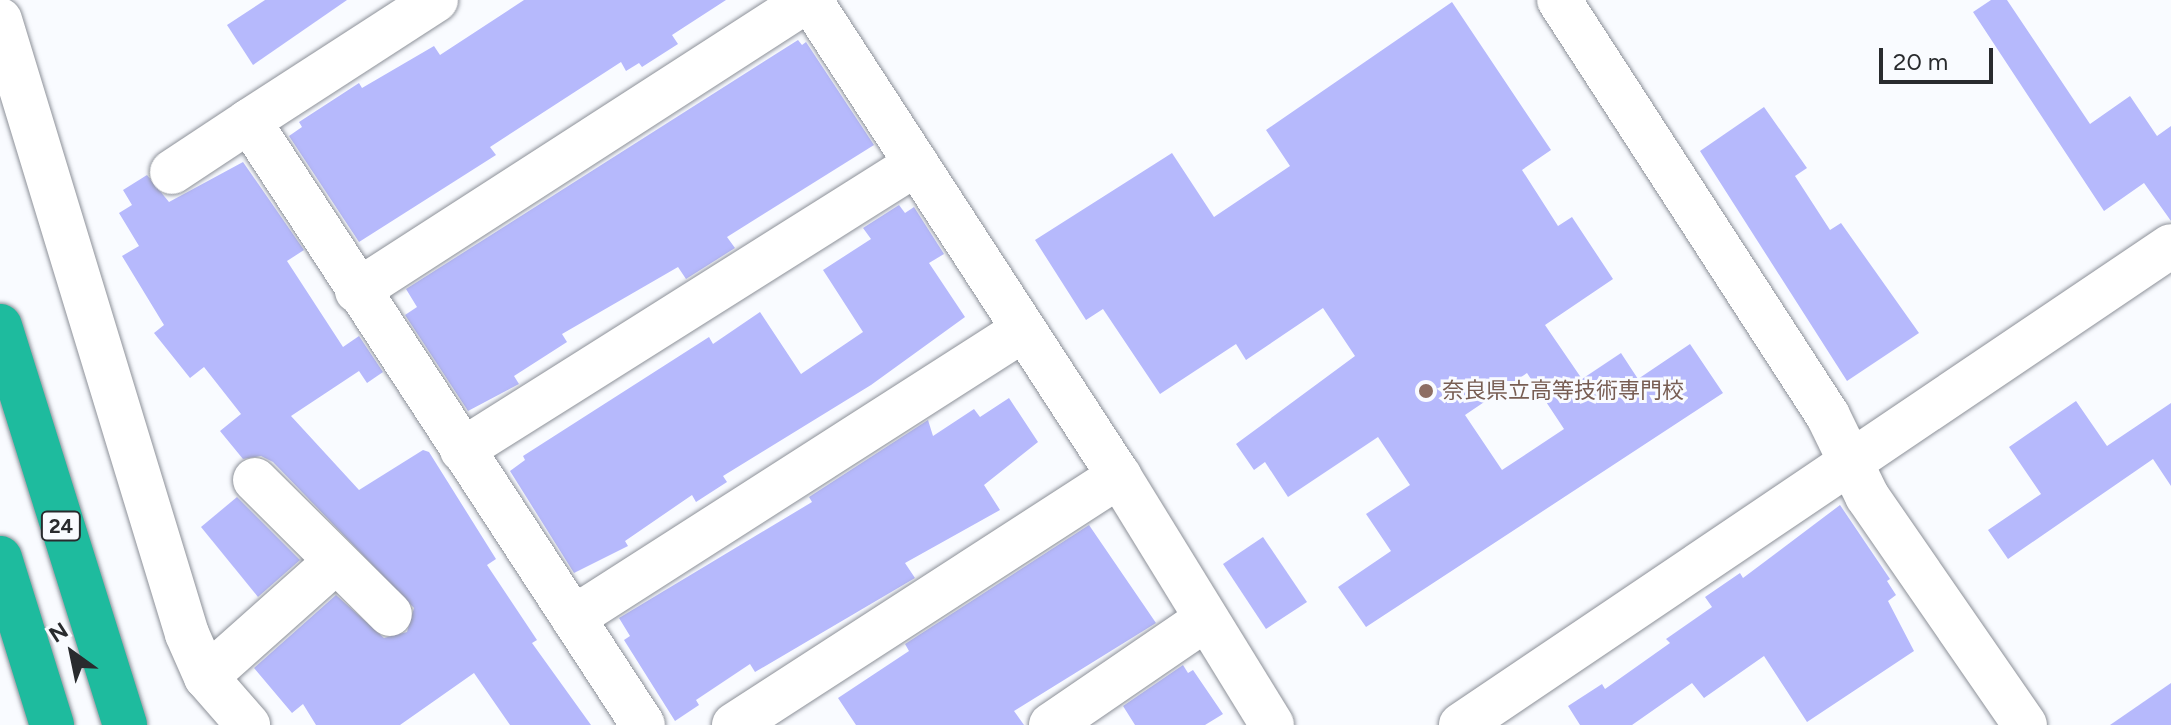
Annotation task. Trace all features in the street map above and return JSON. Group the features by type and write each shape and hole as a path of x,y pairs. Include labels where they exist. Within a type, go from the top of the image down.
{"highway":[{"name":"24","path":"0,326 125,725"},
{"path":"0,374 111,725"},
{"path":"0,558 52,725"},
{"path":"0,599 40,725"}],"street":[{"path":"172,172 436,0"},
{"path":"357,291 809,0 1119,476 1272,725"},
{"path":"1559,0 1855,463 1867,496 2025,725"},
{"path":"0,20 187,634 206,677 248,725"},
{"path":"249,121 357,291 643,725"},
{"path":"462,450 916,164"},
{"path":"1461,725 1855,463 2171,246"},
{"path":"573,618 1023,330"},
{"path":"734,725 1119,476"},
{"path":"255,480 334,563 390,614"},
{"path":"206,677 334,563"},
{"path":"1051,725 1206,619"}],"building":[{"path":"265,0 347,0 253,65 227,25"},
{"path":"524,0 726,0 672,35 678,44 642,67 639,63 626,71 621,62 490,147 496,155 359,242 289,136 302,127 299,122 359,83 362,88 434,46 440,55"},
{"path":"1991,0 2007,0 2090,124 2130,96 2157,136 2171,126 2171,221 2144,183 2104,211 1973,12"},
{"path":"1452,2 1551,150 1522,170 1558,226 1572,217 1613,279 1545,325 1582,379 1621,353 1638,379 1690,344 1723,393 1366,627 1338,587 1391,551 1366,514 1410,485 1378,437 1288,497 1265,462 1254,470 1236,444 1355,356 1323,308 1246,360 1236,344 1160,394 1103,309 1086,320 1035,240 1172,153 1214,217 1290,166 1266,130","holes":["1527,373 1564,429 1502,470 1465,415"]},
{"path":"798,40 802,45 806,42 874,145 727,237 735,248 686,279 678,267 562,334 567,342 514,376 519,384 468,411 405,315 417,307 406,289"},
{"path":"1764,107 1807,168 1795,176 1830,230 1841,223 1919,333 1847,381 1700,151"},
{"path":"243,162 304,250 287,261 343,347 359,336 383,372 367,383 359,371 291,416 359,490 423,450 429,452 496,559 487,565 537,640 532,643 591,725 510,725 474,673 400,725 316,725 303,704 292,713 254,668 336,595 384,638 407,632 414,608 273,462 261,456 243,459 220,431 241,414 204,367 190,378 154,333 164,325 122,256 139,246 119,213 132,205 123,190 147,175 169,202"},
{"path":"899,205 905,213 914,207 944,254 929,263 965,317 871,385 723,476 727,482 696,502 692,495 625,541 628,546 574,573 510,471 525,460 523,456 709,337 713,344 760,312 801,374 863,332 823,270 871,239 863,228"},
{"path":"1009,398 1038,442 984,485 1000,510 905,563 915,578 755,672 750,664 696,700 699,705 675,721 624,640 630,636 619,618 812,502 809,497 928,420 933,436 974,409 980,417"},
{"path":"2076,401 2107,446 2171,403 2171,486 2153,459 2008,559 1988,530 2041,494 2009,447"},
{"path":"237,497 300,560 258,597 201,527"},
{"path":"1840,505 1890,579 1887,581 1896,595 1888,601 1914,651 1807,722 1764,656 1704,698 1692,683 1632,725 1580,725 1568,706 1602,684 1605,689 1670,643 1666,639 1712,607 1705,597 1740,573 1743,578"},
{"path":"1089,525 1156,623 1014,711 1024,725 856,725 838,698 909,651 905,644"},
{"path":"1263,537 1307,602 1266,629 1223,564"},
{"path":"1183,665 1188,673 1193,670 1223,714 1205,725 1135,725 1123,706"},
{"path":"2171,683 2171,725 2110,725"}],"place":[{"name":"奈良県立高等技術専門校","path":"1426,391"}]}
